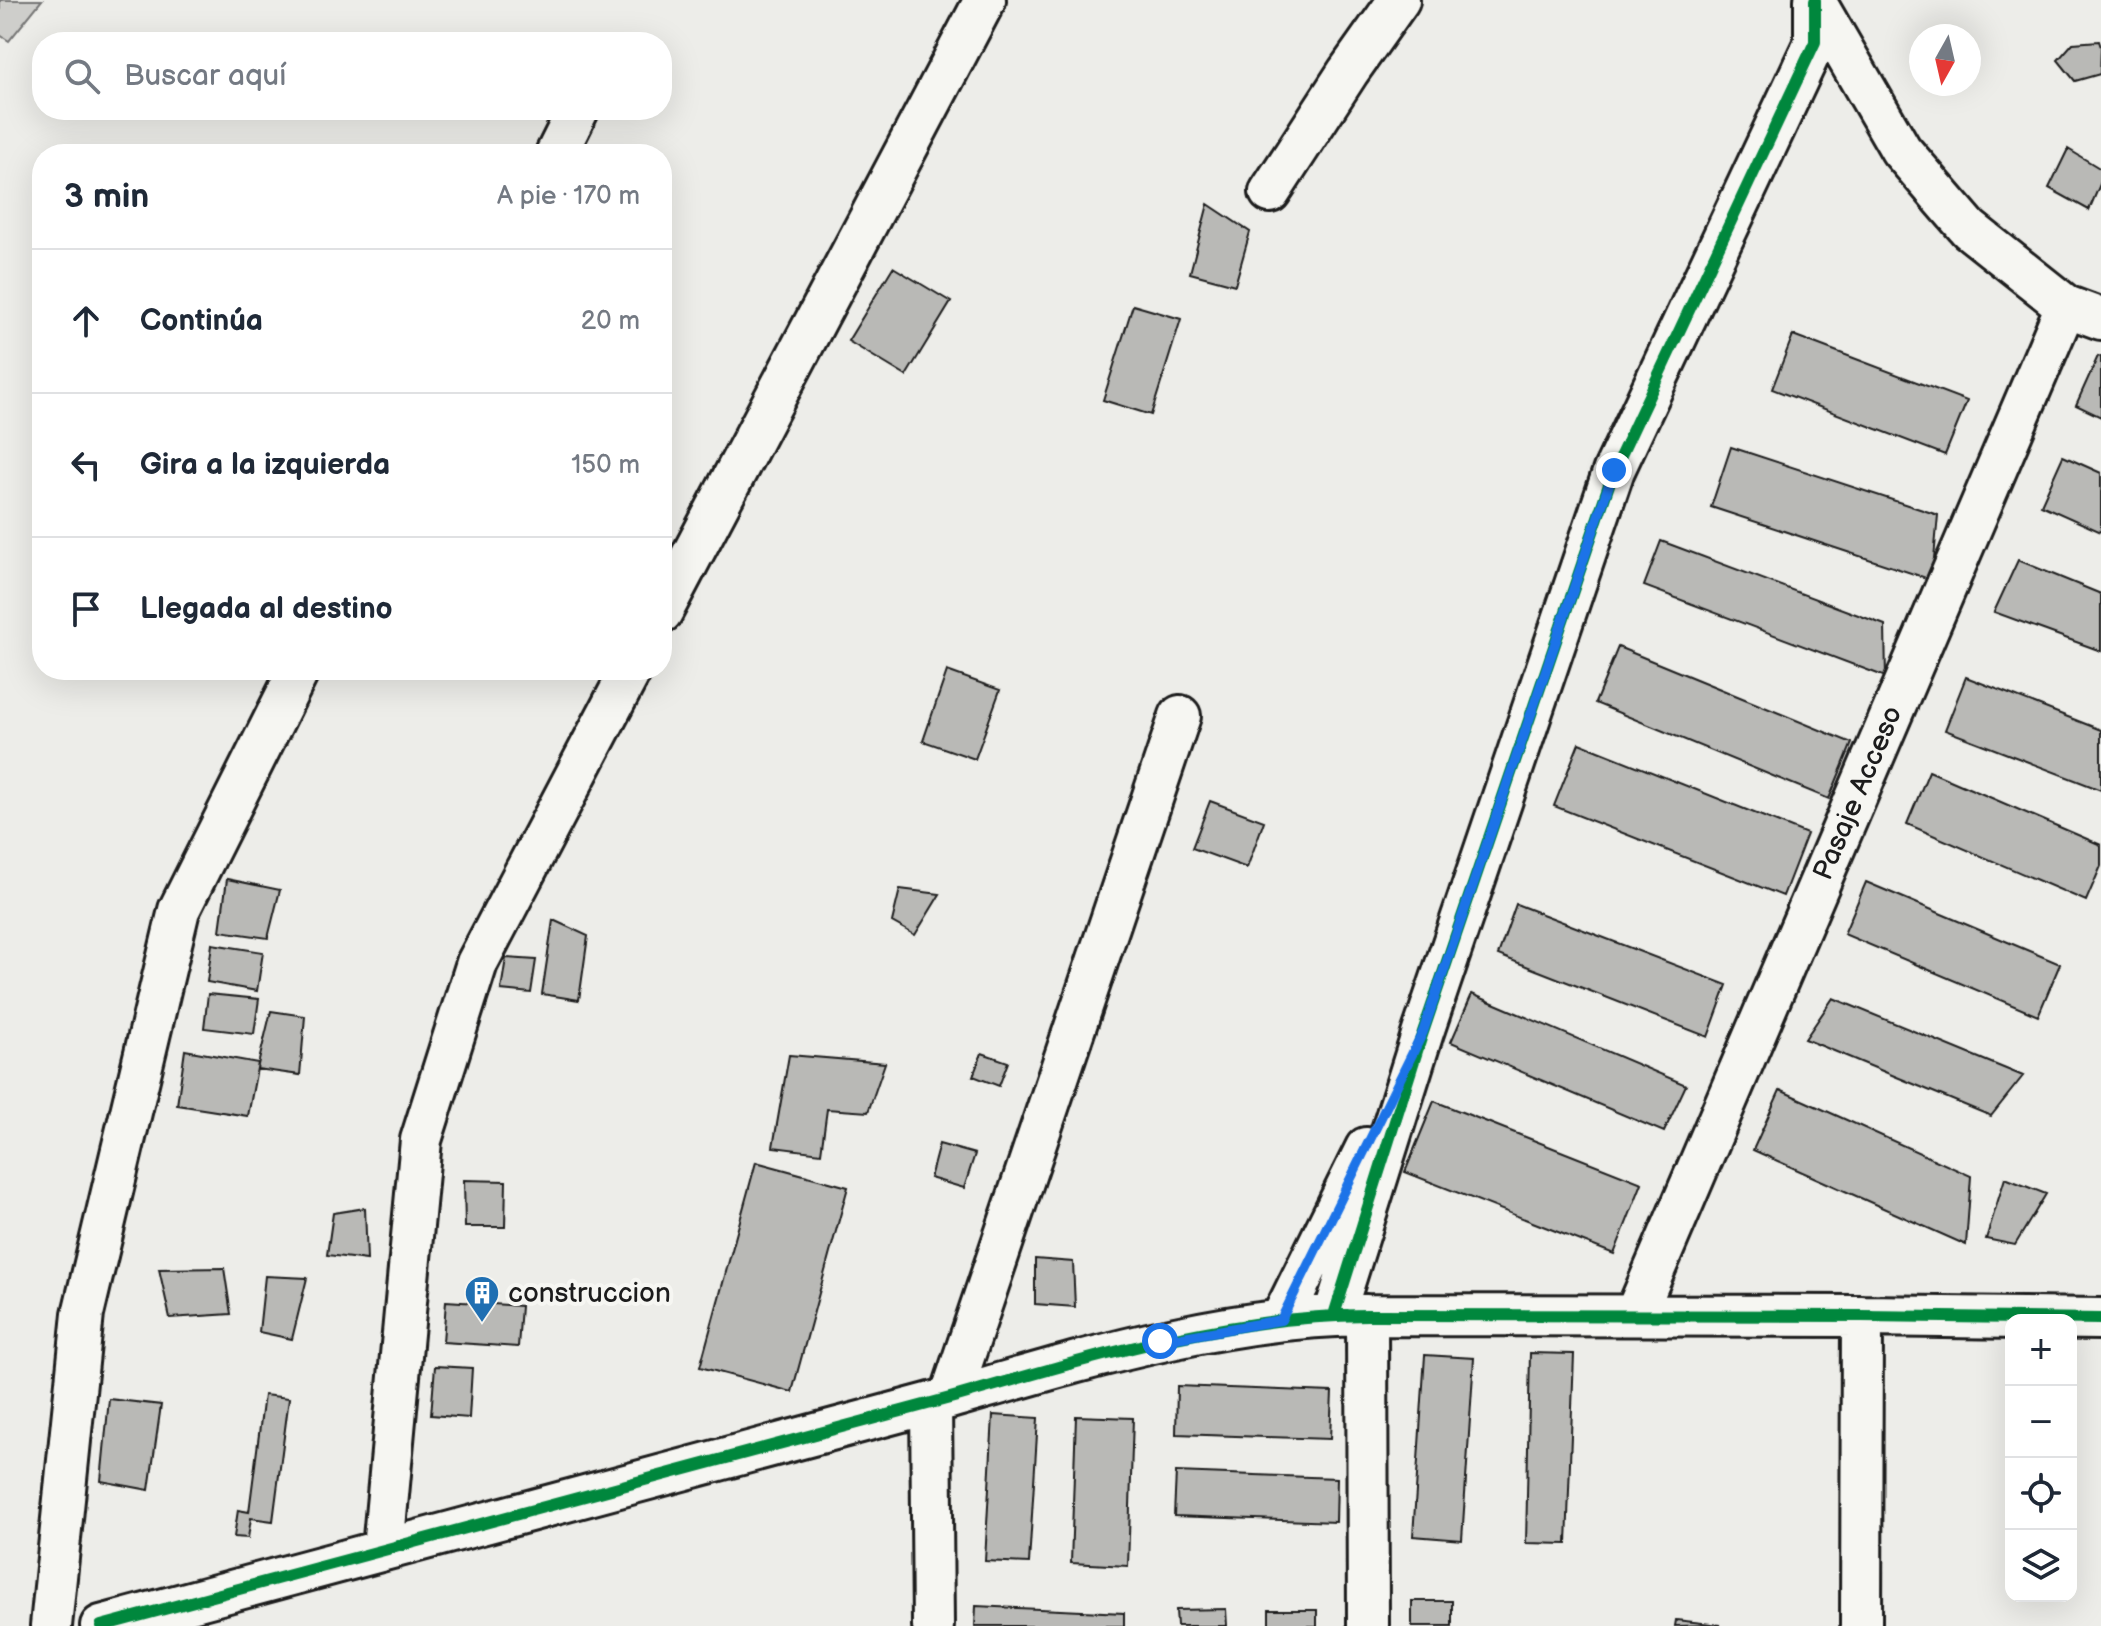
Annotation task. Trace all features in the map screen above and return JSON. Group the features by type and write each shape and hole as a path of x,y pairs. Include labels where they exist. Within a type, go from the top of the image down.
{"street":[{"path":"672,593 985,0"},
{"path":"1270,192 1399,0"},
{"path":"1816,2 1901,150 1969,229 2083,312"},
{"path":"1368,1626 1350,1315 1423,1032 1614,470 1815,42 1816,2"},
{"path":"561,144 573,120"},
{"name":"Pasaje Acceso","path":"1635,1315 2083,312"},
{"path":"51,1626 83,1314 179,910 294,680"},
{"path":"383,1549 421,1140 477,963 626,680"},
{"path":"933,1626 940,1401 1180,716"},
{"path":"1281,1320 1423,1032"},
{"path":"101,1626 940,1401 1078,1361 1160,1341 1281,1320 1350,1315 2101,1319"},
{"path":"1861,1626 1862,1316"}],"shaded area":[{"path":"0,0 42,0 9,41 0,35"}],"building":[{"path":"2099,41 2100,74 2075,81 2058,60 2073,43"},
{"path":"2068,149 2101,169 2101,182 2089,210 2049,188"},
{"path":"1208,204 1250,232 1235,285 1190,273"},
{"path":"893,267 951,302 906,376 848,341"},
{"path":"1133,305 1181,319 1151,415 1103,400"},
{"path":"1793,335 1967,401 1945,455 1772,389"},
{"path":"2098,356 2101,357 2101,417 2076,405"},
{"path":"1731,447 1938,515 1932,580 1711,507"},
{"path":"2063,456 2101,473 2101,532 2041,505"},
{"path":"1661,541 1885,625 1886,677 1644,586"},
{"path":"2018,560 2101,594 2101,651 1994,612"},
{"path":"1618,647 1852,743 1829,799 1595,703"},
{"path":"947,671 1000,690 975,759 923,741"},
{"path":"1966,677 2101,730 2101,790 1945,730"},
{"path":"1579,743 1807,834 1783,896 1554,806"},
{"path":"1929,771 2101,845 2101,866 2086,901 1907,824"},
{"path":"1210,801 1264,821 1247,868 1192,848"},
{"path":"227,879 280,890 268,938 220,931"},
{"path":"1866,882 2060,964 2038,1016 1844,934"},
{"path":"900,889 940,894 915,935 892,922"},
{"path":"1516,904 1727,985 1708,1037 1498,955"},
{"path":"553,920 588,936 579,1000 542,994"},
{"path":"212,944 263,952 257,991 207,982"},
{"path":"506,958 536,960 531,993 501,990"},
{"path":"208,994 259,999 254,1034 204,1028"},
{"path":"1472,994 1686,1085 1664,1132 1451,1042"},
{"path":"1833,998 2023,1076 1991,1116 1805,1039"},
{"path":"271,1011 305,1016 300,1075 257,1069"},
{"path":"185,1050 258,1063 248,1116 177,1105"},
{"path":"982,1053 1008,1062 999,1086 973,1076"},
{"path":"789,1055 885,1063 868,1112 827,1109 821,1153 773,1147"},
{"path":"1780,1090 1971,1176 1966,1245 1753,1150"},
{"path":"1434,1101 1642,1183 1614,1254 1405,1172"},
{"path":"939,1144 975,1154 964,1188 930,1178"},
{"path":"756,1162 848,1187 792,1392 700,1367"},
{"path":"2005,1178 2046,1194 2015,1245 1986,1239"},
{"path":"464,1180 506,1181 505,1227 465,1227"},
{"path":"365,1208 367,1260 327,1255 333,1213"},
{"path":"1035,1259 1073,1262 1075,1307 1035,1304"},
{"path":"224,1268 231,1314 170,1318 159,1269"},
{"path":"265,1276 307,1278 292,1339 259,1332"},
{"name":"construccion","path":"446,1301 521,1306 518,1347 443,1342"},
{"path":"1530,1353 1574,1354 1567,1544 1526,1543"},
{"path":"1425,1355 1474,1358 1462,1540 1413,1536"},
{"path":"435,1366 472,1368 469,1418 431,1415"},
{"path":"1177,1386 1332,1392 1330,1439 1176,1434"},
{"path":"264,1395 289,1398 273,1521 251,1518 248,1538 234,1537 238,1510 249,1512"},
{"path":"109,1399 161,1405 149,1490 101,1481"},
{"path":"993,1415 1038,1418 1029,1563 985,1561"},
{"path":"1076,1416 1133,1418 1128,1566 1071,1563"},
{"path":"1176,1472 1337,1478 1336,1522 1174,1516"},
{"path":"1412,1601 1452,1601 1452,1626 1412,1626"},
{"path":"976,1606 1124,1613 1124,1626 975,1626"},
{"path":"1226,1609 1227,1626 1177,1626 1176,1610"},
{"path":"1269,1610 1317,1610 1317,1626 1269,1626"},
{"path":"1676,1620 1720,1625 1675,1626"}],"cycle path":[{"path":"1347,1315 1334,1315 1423,1032 1614,470 1815,42 1815,0"},
{"path":"101,1626 1104,1355 1208,1331 1314,1317 1367,1315 2101,1319"}],"place":[{"name":"construccion","path":"482,1324"}],"route":[{"path":"1160,1341 1281,1320 1423,1032 1614,470"}]}
